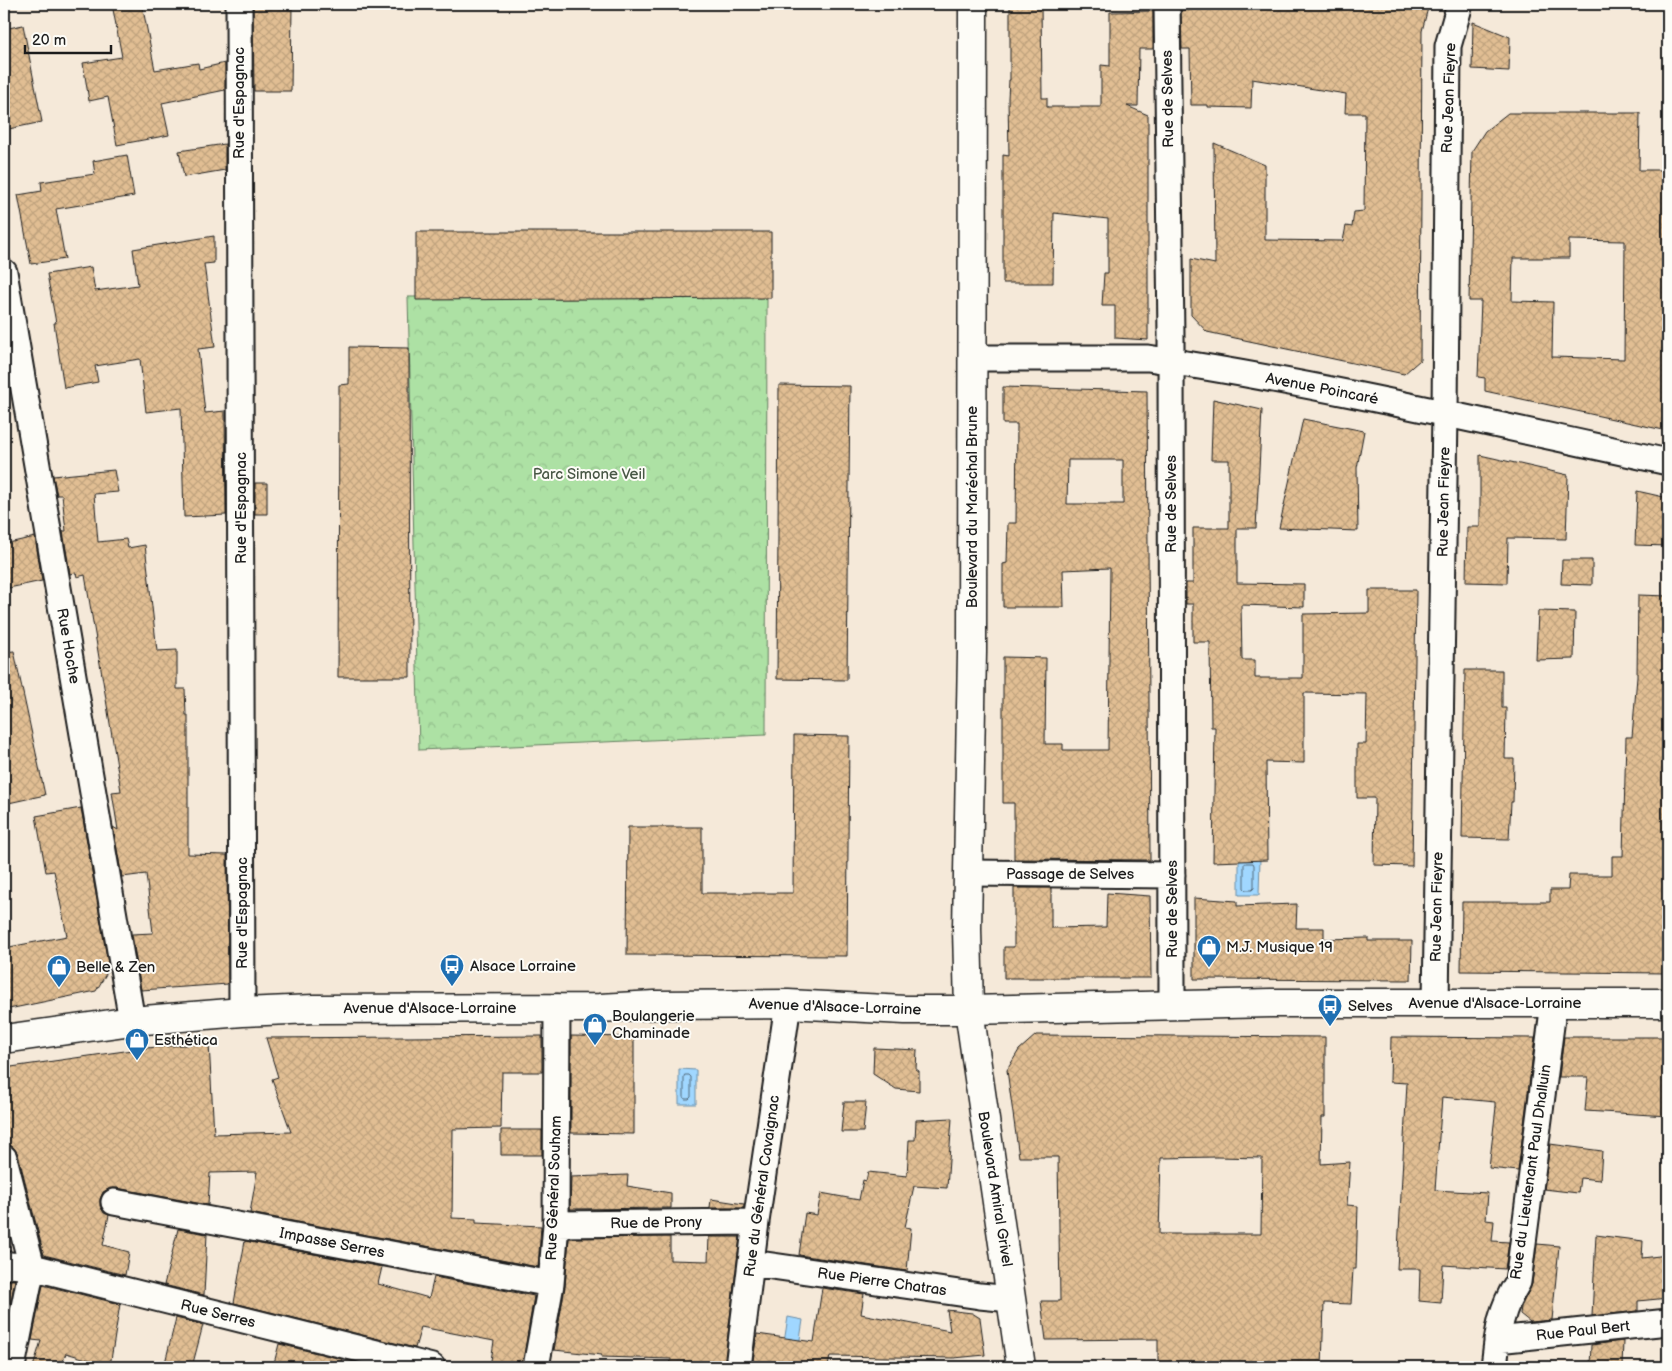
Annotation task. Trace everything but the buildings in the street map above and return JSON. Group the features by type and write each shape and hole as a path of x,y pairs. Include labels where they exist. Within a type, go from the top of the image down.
{"main road":[{"name":"Boulevard du Maréchal Brune","path":"969,1010 967,929 972,652 973,4"},
{"name":"Avenue d'Alsace-Lorraine","path":"4,1039 132,1021 242,1012 314,1009 600,1008 655,1005 788,1004 905,1010 969,1010 1271,1003 1668,1003"},
{"name":"Boulevard Amiral Grivel","path":"969,1010 1021,1367"}],"street":[{"name":"Rue d'Espagnac","path":"239,4 242,1012"},
{"name":"Rue de Selves","path":"1167,4 1172,1005"},
{"name":"Rue Jean Fieyre","path":"1436,1003 1445,414 1448,46 1460,4"},
{"name":"Rue Hoche","path":"4,272 132,1021"},
{"name":"Avenue Poincaré","path":"972,358 1148,358 1289,382 1668,462"},
{"name":"Passage de Selves","path":"968,873 1172,875"},
{"name":"Rue du Général Cavaignac","path":"738,1367 756,1222 788,1004"},
{"name":"Rue du Lieutenant Paul Dhalluin","path":"1494,1367 1502,1315 1508,1297 1518,1282 1552,1018 1551,1004"},
{"name":"Rue Général Souham","path":"536,1367 551,1284 556,1224 557,1007"},
{"path":"4,1158 32,1267 12,1367"},
{"name":"Impasse Serres","path":"114,1202 551,1284"},
{"name":"Rue de Prony","path":"556,1224 756,1222"},
{"name":"Rue Pierre Chatras","path":"752,1263 1011,1299"},
{"name":"Rue Serres","path":"4,1267 10,1265 32,1267 432,1367"},
{"name":"Rue Paul Bert","path":"1497,1340 1668,1322"}],"green space":[{"name":"Parc Simone Veil","path":"767,295 766,735 419,750 408,297"}],"water":[{"path":"1239,858 1260,858 1259,895 1239,895"},
{"path":"679,1069 696,1070 696,1104 679,1104"},
{"path":"788,1317 803,1320 798,1352 783,1349"}],"place":[{"name":"M.J. Musique 19","path":"1209,968"},
{"name":"Alsace Lorraine","path":"452,987"},
{"name":"Belle & Zen","path":"59,988"},
{"name":"Selves","path":"1330,1027"},
{"name":"Boulangerie Chaminade","path":"595,1046"},
{"name":"Esthética","path":"137,1061"}]}
